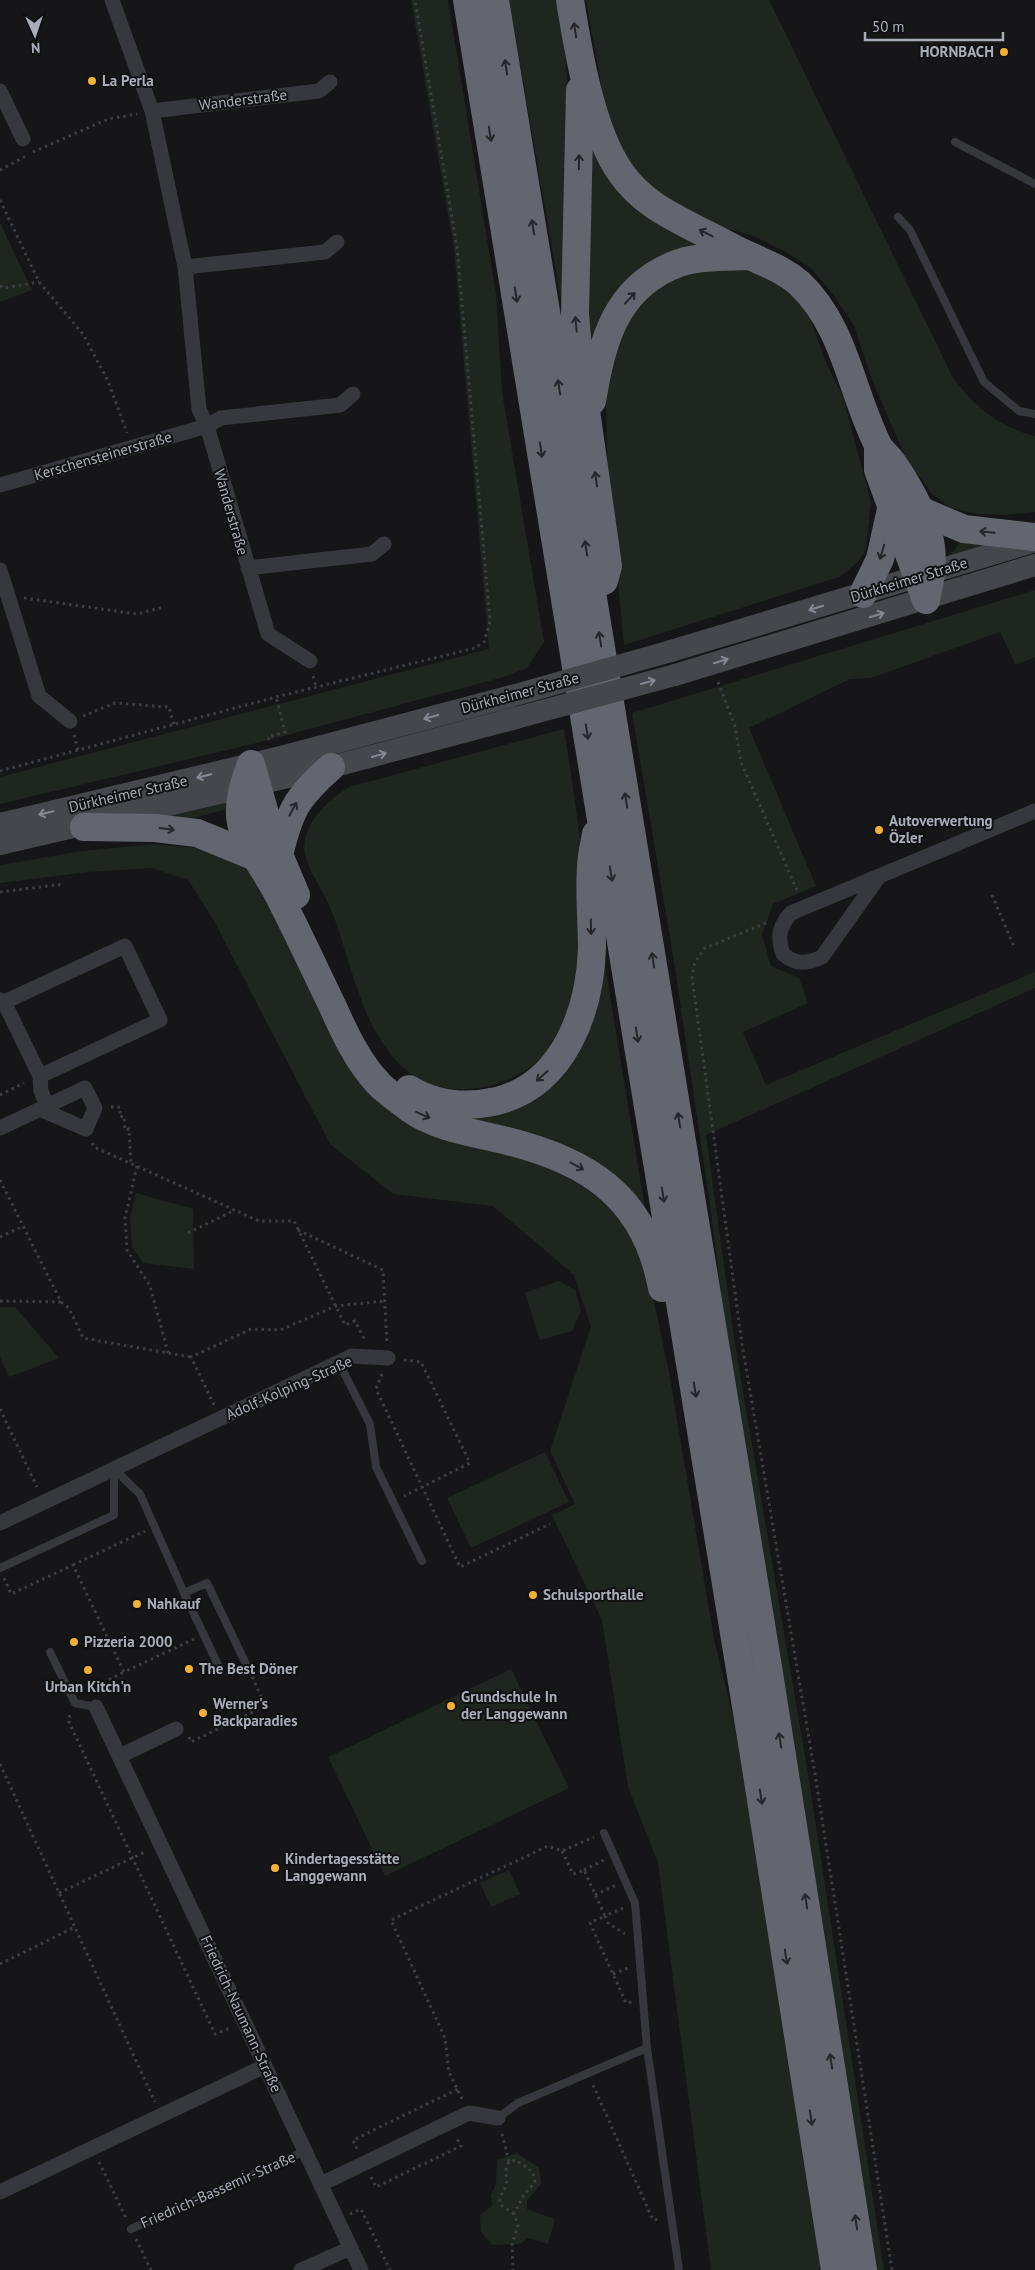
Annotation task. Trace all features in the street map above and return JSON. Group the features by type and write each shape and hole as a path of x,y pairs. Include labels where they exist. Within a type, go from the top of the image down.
{"highway":[{"path":"468,0 688,1350 835,2270"},
{"path":"495,0 823,2007 863,2270"},
{"path":"570,0 580,61 603,136 620,172 631,186 661,212 749,256 774,266 798,283 815,301 830,326 844,356 878,446 893,464 919,510 928,531 932,548 925,583"},
{"path":"580,61 574,306 579,361 608,566 596,613"},
{"path":"588,425 603,344 612,322 627,300 659,273 679,263 701,258 749,256"},
{"path":"878,446 878,470 891,507 925,583"},
{"path":"863,594 880,559 891,507"},
{"path":"919,510 964,529 1035,537"},
{"path":"331,768 299,799 269,857 281,900 341,1025 358,1055 378,1083 412,1110 451,1128 520,1144 561,1158 604,1182 621,1197 649,1241 658,1267 668,1319 688,1350"},
{"path":"250,779 241,822 269,857 349,1015 378,1064 394,1079 412,1091 437,1102 461,1105 484,1104 524,1091 545,1076 561,1056 575,1030 588,991 592,949 591,868 600,809"},
{"path":"84,826 155,828 197,833 269,857"}],"main road":[{"name":"Dürkheimer Straße","path":"0,824 250,779 331,768 675,675 1035,541"},
{"name":"Dürkheimer Straße","path":"0,844 84,826 250,779 512,696 863,594 1035,565"}],"street":[{"name":"Wanderstraße","path":"112,0 152,111 185,267 199,409 207,426 268,634 310,661"},
{"name":"Wanderstraße","path":"152,111 319,92 330,82"},
{"path":"0,91 23,139"},
{"path":"185,267 325,252 337,242"},
{"path":"207,426 221,418 340,405 353,394"},
{"name":"Kerschensteinerstraße","path":"0,485 207,426"},
{"name":"Wanderstraße","path":"248,568 372,554 384,544"},
{"path":"0,570 39,696 70,721"},
{"path":"878,878 822,957 810,963 790,959 783,954 779,944 781,925 798,911 1035,811"},
{"path":"0,1128 44,1107 86,1088 95,1108 86,1129 44,1107 37,1082 1,1002 125,946 160,1020 37,1082"},
{"name":"Adolf-Kolping-Straße","path":"0,1523 352,1356 381,1358"},
{"name":"Friedrich-Naumann-Straße","path":"96,1707 361,2270"},
{"path":"120,1756 176,1729"},
{"path":"0,2192 265,2066"},
{"path":"321,2184 469,2113 498,2118"},
{"path":"301,2270 351,2248"}],"lane":[{"path":"955,142 1035,184"},
{"path":"898,217 910,230 984,382 1019,411 1035,414"},
{"path":"339,1362 370,1424 376,1467 422,1561"},
{"path":"114,1469 140,1494 219,1667"},
{"path":"0,1568 114,1515 114,1469"},
{"path":"184,1593 207,1583 247,1666"},
{"path":"50,1652 75,1703 96,1707"},
{"path":"604,1833 635,1903 647,2048 678,2270"},
{"path":"498,2118 518,2103 647,2048"},
{"name":"Friedrich-Bassemir-Straße","path":"131,2229 305,2151"}],"path":[{"path":"0,771 475,648 484,642 488,634 490,621 457,246 415,0"},
{"path":"0,170 31,153 108,119 152,111"},
{"path":"0,200 39,282 82,334 108,381 132,448"},
{"path":"0,286 4,288 39,282"},
{"path":"8,595 137,614 164,607"},
{"path":"716,677 735,726 741,762 798,911 705,948 695,962 692,977 742,1344 816,1784 892,2270"},
{"path":"274,735 285,732 276,698"},
{"path":"70,721 115,703 169,707 174,725"},
{"path":"0,892 64,884"},
{"path":"992,895 1014,947"},
{"path":"0,1095 37,1082"},
{"path":"95,1108 120,1107 120,1116 124,1116 125,1130 129,1130 131,1164"},
{"path":"86,1129 94,1147 259,1221 294,1221 345,1325 355,1320 381,1358 421,1362 470,1463 392,1502"},
{"path":"137,1166 125,1218 127,1250 150,1286 168,1353"},
{"path":"0,1180 61,1302 69,1308 83,1338 191,1357 251,1329 280,1330 336,1306 384,1301"},
{"path":"188,1232 235,1210"},
{"path":"0,1237 23,1226"},
{"path":"298,1230 383,1270 384,1301 381,1358 376,1389 460,1567 550,1524"},
{"path":"0,1301 61,1302"},
{"name":"Adolf-Kolping-Straße","path":"191,1357 220,1419"},
{"path":"0,1409 44,1502"},
{"path":"0,1568 12,1594 155,1527"},
{"path":"73,1565 124,1672"},
{"path":"203,1634 110,1679 113,1686 75,1703 68,1720 215,2034 244,2021"},
{"path":"176,1729 183,1725 191,1742 265,1706 247,1666"},
{"path":"0,1764 161,2115"},
{"path":"562,1852 604,1833"},
{"path":"59,1893 161,1845"},
{"path":"469,2113 449,2072 445,2038 391,1920 548,1846 562,1852 573,1874 614,1856"},
{"path":"584,1870 608,1923 627,1935 638,1934"},
{"path":"595,1895 626,1881"},
{"path":"635,1903 590,1923 626,2003 643,2001"},
{"path":"0,1964 75,1927"},
{"path":"587,2073 653,2220 671,2217"},
{"path":"450,2122 461,2146 376,2187 353,2140 458,2089"},
{"path":"498,2118 509,2162"},
{"name":"Friedrich-Bassemir-Straße","path":"92,2148 131,2229"},
{"path":"513,2270 512,2243 518,2226 514,2214 500,2204 499,2196 506,2185 506,2167 509,2162 516,2160 533,2172 534,2182 523,2196 514,2214"},
{"path":"337,2220 362,2209 390,2270"},
{"path":"131,2229 151,2270"}],"shaded area":[{"path":"411,0 448,0 496,294 502,392 544,642 527,668 504,677 261,742 0,804 0,777 489,649 454,248"},
{"path":"509,0 558,0 564,38 569,115 568,191 562,306"},
{"path":"586,0 769,0 953,378 979,407 999,422 1010,428 1035,436 1035,512 1003,515 977,514 951,508 932,494 906,458 872,380 854,326 832,293 811,268 786,252 754,236 717,226 657,194 636,172 619,150 608,123"},
{"path":"586,129 700,243 698,250 667,260 588,374"},
{"path":"0,223 32,290 0,302"},
{"path":"737,268 761,274 784,285 808,313 827,365 843,397 871,502 866,550 858,562 839,577 624,645 608,481 606,399 611,357 627,316 648,293 676,274"},
{"path":"966,536 996,543 948,557"},
{"path":"1035,590 1035,657 1016,665 1000,632 871,678 850,679 749,728 816,886 773,904 762,935 771,966 799,978 808,1003 743,1032 766,1085 1035,972 1035,988 706,1135 735,1344 808,1774 884,2270 873,2270 735,1402 710,1205 673,955 632,713"},
{"path":"564,729 578,820 584,913 580,974 571,1006 554,1042 541,1058 524,1071 486,1087 445,1088 426,1082 408,1071 392,1056 381,1041 364,1007 334,917 307,862 304,850 309,828 314,818 322,809 349,787"},
{"path":"231,797 230,808 183,821 158,815"},
{"path":"154,844 200,848 245,865 263,882 353,1059 584,1179 640,1237 669,1372 714,1639 739,1742 823,2270 711,2270 658,1863 628,1787 602,1620 552,1515 575,1504 550,1451 591,1327 574,1275 493,1206 393,1194 330,1144 213,919 188,880 152,868 88,872 0,883 0,865 82,851"},
{"path":"604,959 646,1215 621,1197 451,1128 461,1105 524,1091"},
{"path":"136,1193 193,1209 194,1269 143,1263 132,1247 130,1218"},
{"path":"558,1281 575,1290 581,1311 572,1331 540,1340 525,1293"},
{"path":"0,1307 15,1307 59,1358 9,1377 0,1357"},
{"path":"545,1452 569,1502 471,1548 447,1498"},
{"path":"511,1669 569,1788 385,1876 328,1757"},
{"path":"509,1870 520,1894 491,1907 480,1883"},
{"path":"517,2153 539,2168 541,2184 527,2201 527,2209 555,2219 548,2244 528,2238 520,2244 492,2245 481,2232 480,2215 492,2206 491,2195 496,2184 497,2160"}],"place":[{"name":"HORNBACH","path":"1004,52"},
{"name":"La Perla","path":"92,81"},
{"name":"Autoverwertung Özler","path":"879,830"},
{"name":"Schulsporthalle","path":"533,1595"},
{"name":"Nahkauf","path":"137,1604"},
{"name":"Pizzeria 2000","path":"74,1642"},
{"name":"The Best Döner","path":"189,1669"},
{"name":"Urban Kitch'n","path":"88,1670"},
{"name":"Grundschule In der Langgewann","path":"451,1706"},
{"name":"Werner's Backparadies","path":"203,1713"},
{"name":"Kindertagesstätte Langgewann","path":"275,1868"}]}
